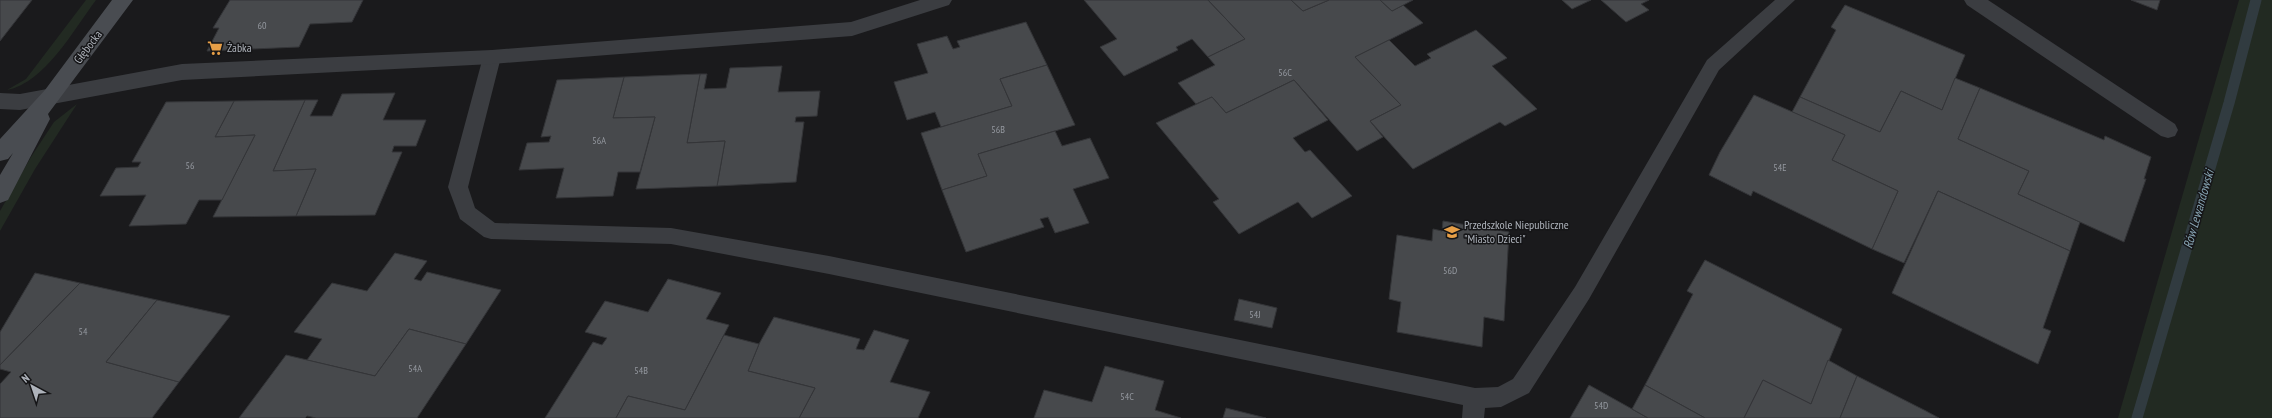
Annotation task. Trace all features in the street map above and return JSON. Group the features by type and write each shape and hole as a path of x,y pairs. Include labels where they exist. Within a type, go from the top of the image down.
{"street":[{"name":"Głębocka","path":"0,153 52,95 123,0"},
{"path":"0,101 20,102 182,72 492,57 852,30 942,0"},
{"path":"1974,0 2168,130"},
{"name":"Głębocka","path":"0,194 21,158 52,95"}],"lane":[{"path":"492,57 458,187 467,213 492,231 671,236 829,265 1475,398 1502,397 1521,386 1582,293 1713,65 1786,0"},
{"path":"1473,418 1475,398"}],"shaded area":[{"path":"86,0 96,0 58,53 34,77 21,85 7,90 26,79"},
{"path":"2239,0 2272,0 2272,418 2118,418"},
{"path":"77,104 35,169 0,231 0,211 31,157 54,122"}],"building":[{"path":"0,0 32,0 0,41"},
{"path":"230,0 363,0 352,22 310,24 299,47 207,51 219,28 213,28"},
{"path":"1084,0 1208,0 1245,39 1208,57 1192,39 1176,47 1178,50 1124,76 1100,47 1117,39"},
{"path":"1208,0 1291,0 1303,11 1329,0 1380,0 1392,11 1403,5 1423,23 1355,57 1401,105 1370,121 1383,137 1357,151 1294,80 1226,113 1212,97 1196,104 1178,83 1215,65 1208,57 1245,39"},
{"path":"1291,0 1329,0 1303,11"},
{"path":"1380,0 1413,0 1392,11"},
{"path":"1562,0 1591,0 1572,9"},
{"path":"1601,0 1649,0 1641,4 1649,10 1626,22"},
{"path":"2131,0 2160,0 2157,10"},
{"path":"1845,5 1965,55 1942,110 1901,91 1880,132 1800,97 1836,30 1831,27"},
{"path":"1026,22 1047,65 1000,79 1012,106 941,127 935,112 907,120 894,82 928,73 917,44 947,36 953,49 960,47 957,41"},
{"path":"1476,30 1507,58 1492,66 1537,109 1505,126 1500,122 1413,169 1370,121 1401,105 1355,57 1389,40 1415,66 1431,58 1427,54"},
{"path":"1047,65 1075,125 978,154 987,176 942,190 921,133 1012,106 1000,79"},
{"path":"782,66 778,92 820,91 817,116 796,117 795,122 804,122 796,182 717,186 725,141 687,143 700,74 707,74 704,89 726,88 730,68"},
{"path":"700,74 687,143 725,141 717,186 636,189 655,117 613,118 624,77"},
{"path":"624,77 613,118 655,117 640,172 618,172 613,196 556,198 564,168 519,170 527,143 549,142 551,136 541,137 557,80"},
{"path":"1955,78 1980,88 1958,139 2029,171 2018,194 2080,222 2070,251 1938,191 1904,263 1872,249 1898,191 1832,160 1845,135 1792,112 1800,97 1880,132 1901,91 1942,110"},
{"path":"1294,80 1328,120 1293,138 1305,152 1310,150 1352,196 1312,218 1298,202 1239,234 1213,202 1219,199 1156,123 1212,97 1226,113"},
{"path":"1980,88 2104,140 2105,136 2151,157 2144,179 2146,179 2124,242 2018,194 2029,171 1958,139"},
{"path":"395,93 383,120 426,120 416,146 394,146 392,152 402,152 375,215 296,216 316,169 273,171 305,100 318,100 310,116 332,116 342,94"},
{"path":"1754,95 1845,135 1832,160 1898,191 1872,249 1753,191 1751,196 1709,175 1720,152"},
{"path":"305,100 273,171 316,169 296,216 213,217 255,135 215,137 234,101"},
{"path":"234,101 215,137 255,135 222,200 199,200 186,224 129,226 146,195 100,196 116,168 138,167 141,162 132,162 166,102"},
{"path":"1055,131 1062,146 1090,138 1109,178 1073,189 1089,223 1055,233 1048,217 1040,219 1044,227 966,252 942,190 987,176 978,154"},
{"path":"1938,191 2070,251 2043,328 2051,331 2038,364 1892,293"},
{"path":"1443,221 1509,232 1504,321 1484,317 1482,347 1397,332 1401,302 1389,299 1397,235 1432,241 1433,229 1442,231"},
{"path":"395,253 427,261 414,279 421,281 427,272 501,290 466,344 409,329 375,376 307,360 322,339 294,332 332,283 367,291"},
{"path":"1705,260 1842,329 1811,404 1763,380 1744,418 1705,418 1645,385 1693,294 1687,291"},
{"path":"35,273 80,283 0,365 0,332"},
{"path":"668,279 721,293 706,319 729,325 685,410 628,396 616,418 545,418 593,342 602,345 607,338 585,332 605,301 648,312"},
{"path":"80,283 157,300 106,362 179,382 152,418 0,418 0,384 11,372 0,369 0,365"},
{"path":"1239,299 1277,308 1272,328 1234,320"},
{"path":"157,300 230,316 179,382 106,362"},
{"path":"774,317 860,339 856,349 864,350 874,330 909,340 890,382 930,392 918,418 799,418 815,388 748,371 759,344"},
{"path":"409,329 466,344 417,418 316,418 307,416 305,418 239,418 286,355 375,376"},
{"path":"724,335 759,344 748,371 815,388 799,418 616,418 628,396 685,410"},
{"path":"1828,360 1857,376 1840,418 1744,418 1763,380 1811,404"},
{"path":"1105,366 1164,381 1155,410 1181,418 1034,418 1044,390 1092,402"},
{"path":"1857,376 1926,411 1939,418 1840,418"},
{"path":"1589,385 1632,409 1648,418 1570,418"},
{"path":"1645,385 1705,418 1648,418 1632,409"},
{"path":"1226,408 1266,418 1223,418"}],"waterway":[{"name":"Rów Lewandowski","path":"2137,418 2229,103 2256,0"}],"place":[{"name":"Żabka","path":"215,48"},
{"name":"Przedszkole Niepubliczne \"Miasto Dzieci\"","path":"1452,232"}]}
